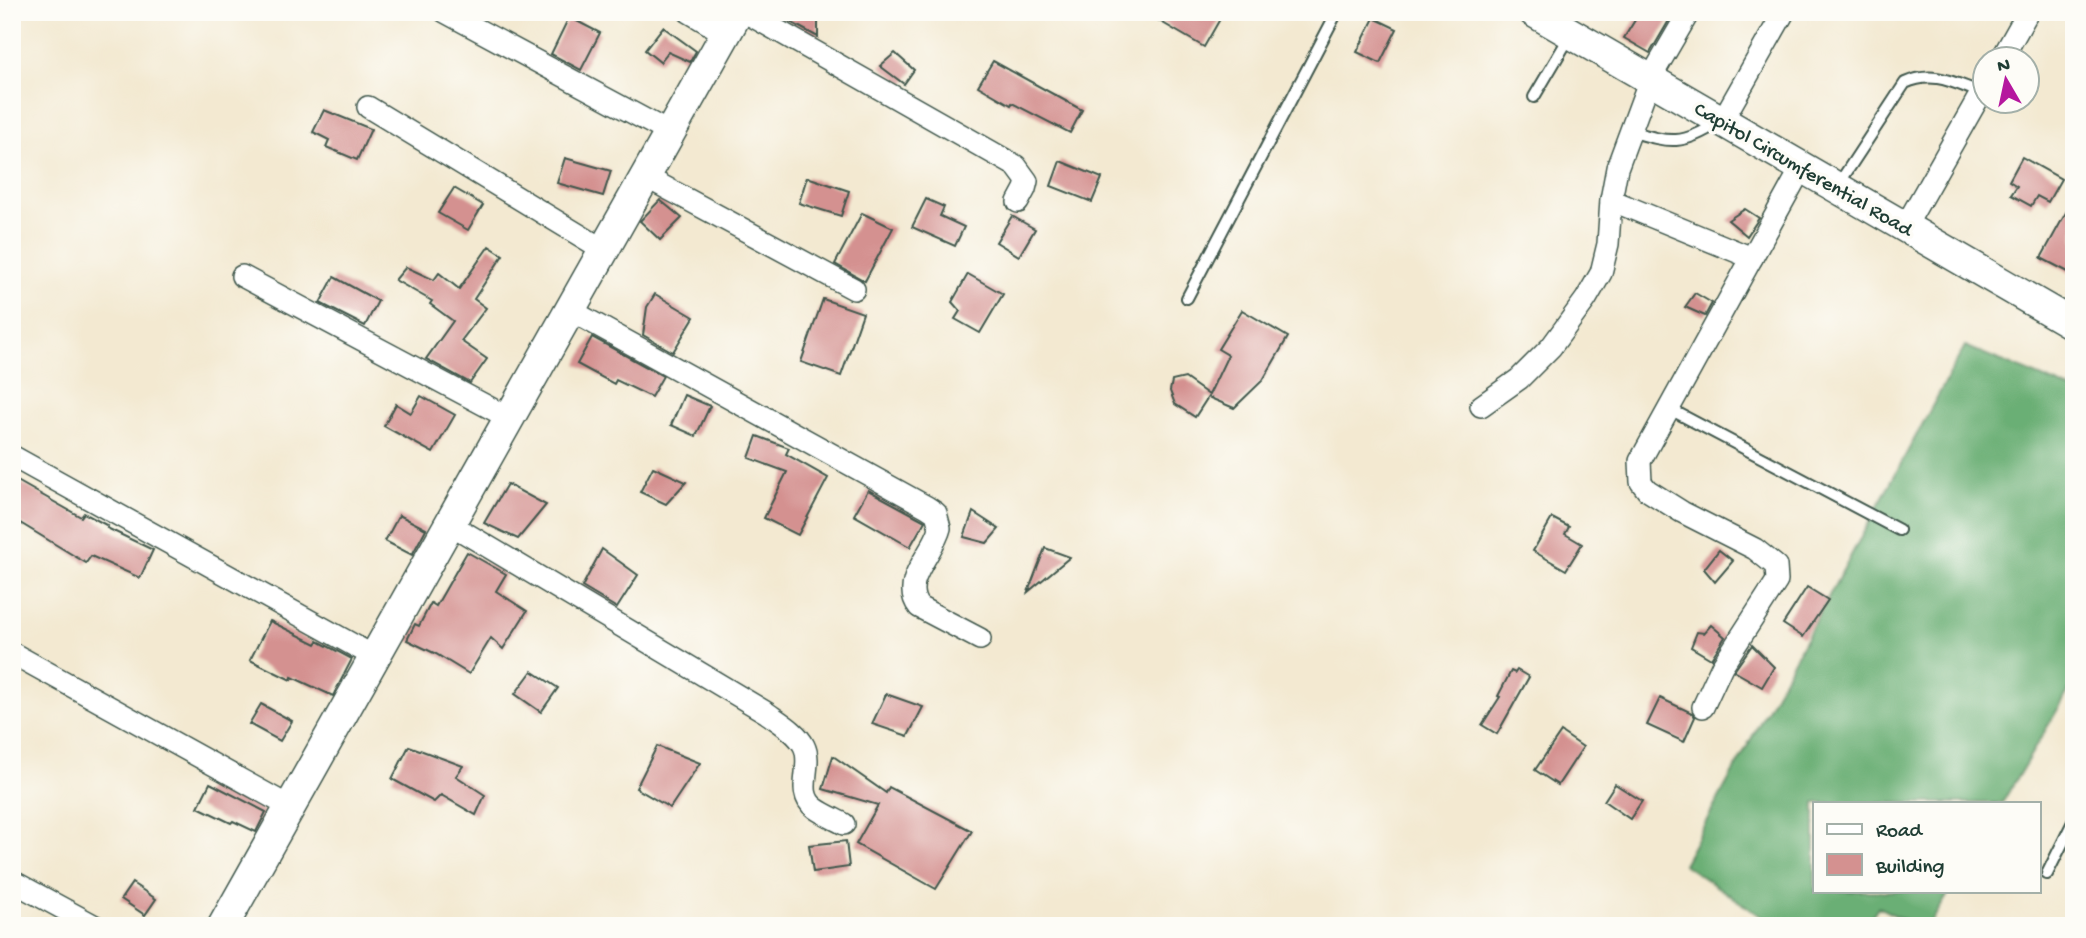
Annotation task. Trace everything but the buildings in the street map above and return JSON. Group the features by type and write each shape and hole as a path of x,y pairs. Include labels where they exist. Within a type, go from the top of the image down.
{"street":[{"path":"445,12 670,133"},
{"path":"689,12 737,19 1016,166 1027,181 1026,189 1018,202"},
{"name":"Capitol Circumferential Road","path":"1534,12 2074,325"},
{"path":"1481,406 1519,379 1551,347 1587,299 1601,273 1608,244 1611,200 1617,168 1650,79 1689,12"},
{"path":"1722,121 1784,12"},
{"path":"2009,46 2028,12"},
{"path":"223,926 737,19"},
{"path":"368,107 604,250"},
{"path":"1905,227 1970,113"},
{"path":"1703,707 1722,666 1773,590 1778,574 1776,566 1755,549 1647,491 1641,482 1640,461 1802,167"},
{"path":"646,177 854,289"},
{"path":"1611,200 1752,258"},
{"path":"242,276 509,418"},
{"path":"570,310 936,513 939,521 938,535 912,585 914,601 919,607 980,639"},
{"path":"12,457 375,657"},
{"path":"450,524 767,713 794,734 805,748 808,759 804,786 806,797 813,807 844,824"},
{"path":"12,653 290,807"},
{"path":"12,881 95,926"}],"lane":[{"path":"1187,298 1338,12"},
{"path":"1534,97 1571,34"},
{"path":"1836,187 1905,83 1919,77 1937,76 1970,86"},
{"path":"1630,131 1660,140 1675,141 1697,137 1722,121"},
{"path":"1668,408 1899,530"},
{"path":"2047,874 2074,820"}],"green space":[{"path":"1965,346 2074,391 2074,682 2003,802 1813,802 1813,892 1949,892 1929,926 1917,926 1878,907 1865,926 1776,926 1683,864"}]}
